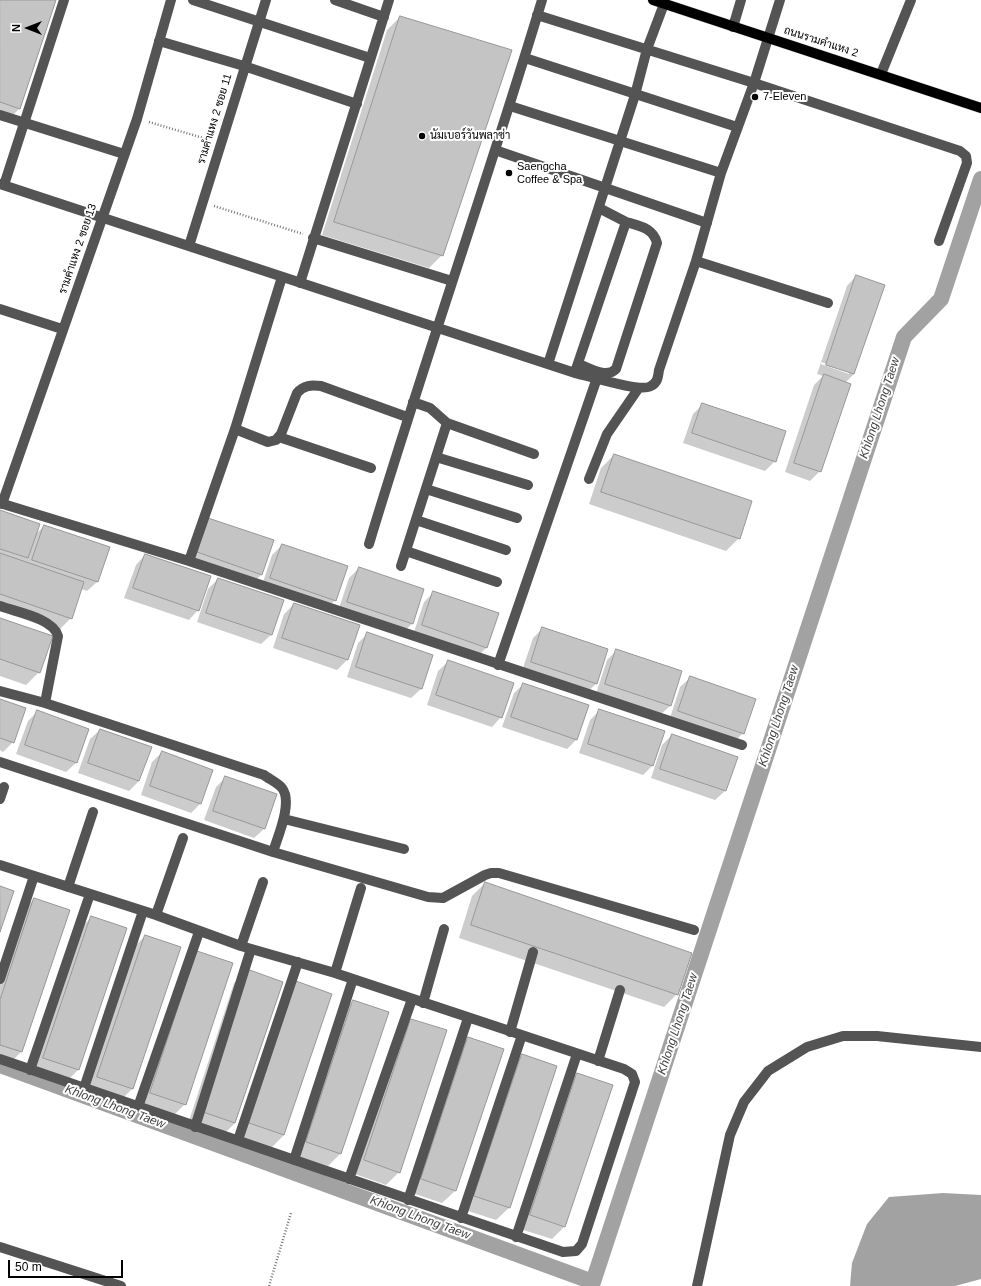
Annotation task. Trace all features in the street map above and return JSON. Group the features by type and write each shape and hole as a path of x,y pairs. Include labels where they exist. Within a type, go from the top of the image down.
{"main road":[{"name":"ถนนรามคำแหง 2","path":"653,0 981,108"}],"street":[{"path":"64,0 2,184 548,364 606,374 612,373 616,369 657,243 655,235 648,229 626,222 599,208"},
{"name":"รามคำแหง 2 ซอย 13","path":"1,504 101,217 137,119 171,0"},
{"path":"193,0 370,58"},
{"name":"รามคำแหง 2 ซอย 11","path":"189,246 244,66 266,0"},
{"path":"335,0 384,17"},
{"path":"300,282 389,0"},
{"path":"369,544 407,417 510,106 542,0"},
{"path":"733,27 741,0"},
{"path":"576,369 597,378 638,389 651,387 658,380 659,370 696,261 721,173 754,83 780,0"},
{"path":"881,74 911,0"},
{"path":"548,364 599,208 619,139 635,95 647,49 664,4"},
{"path":"537,15 754,83 960,151 966,156 967,163 938,241"},
{"path":"159,41 244,66 357,104"},
{"path":"525,58 737,127"},
{"path":"510,106 619,139 721,173"},
{"path":"0,115 124,154"},
{"path":"495,150 707,223"},
{"path":"576,369 626,222"},
{"path":"313,238 452,280"},
{"path":"696,261 828,303"},
{"path":"189,562 235,429 282,277"},
{"path":"0,308 62,330"},
{"path":"498,665 597,378"},
{"path":"235,429 268,442 276,440 279,437 297,393 301,388 310,385 321,386 407,417"},
{"path":"589,479 607,434 638,389"},
{"path":"413,402 430,408 447,423 534,454"},
{"path":"401,566 447,423"},
{"path":"279,437 370,468"},
{"path":"436,457 528,485"},
{"path":"426,489 517,518"},
{"path":"1,504 189,562 742,745"},
{"path":"416,520 506,550"},
{"path":"406,552 497,582"},
{"path":"0,606 44,621 56,629 58,636 45,703"},
{"path":"0,691 45,703 264,775 282,787 287,797 284,819 273,852"},
{"path":"0,762 273,852 435,899 443,898 485,875 499,873 694,930"},
{"path":"0,799 4,787"},
{"path":"68,887 93,812"},
{"path":"284,819 404,849"},
{"path":"156,915 183,838"},
{"path":"0,865 156,915 199,932 241,946 335,973 624,1069 632,1074 635,1082 582,1244 576,1251 563,1252 0,1059"},
{"path":"0,979 34,876"},
{"path":"241,946 263,882"},
{"path":"335,973 361,888"},
{"path":"30,1070 90,894"},
{"path":"84,1088 144,911"},
{"path":"423,1003 444,929"},
{"path":"138,1107 199,932"},
{"path":"195,1127 252,949"},
{"path":"510,1032 533,952"},
{"path":"238,1140 298,962"},
{"path":"294,1160 353,979"},
{"path":"598,1061 620,990"},
{"path":"349,1179 412,999"},
{"path":"408,1200 468,1018"},
{"path":"461,1218 522,1036"},
{"path":"700,1286 697,1286 730,1135 744,1102 768,1071 807,1047 843,1036 877,1036 981,1047"},
{"path":"516,1236 577,1054"},
{"path":"0,1247 121,1286"}],"path":[{"path":"137,119 221,143"},
{"path":"202,202 313,238"},
{"path":"269,1286 291,1213"}],"shaded area":[{"path":"943,1193 981,1195 981,1279 955,1286 850,1286 852,1263 867,1224 889,1197"}],"building":[{"path":"0,0 56,0 20,109 0,102"},
{"name":"นัมเบอร์วันพลาซ่า","path":"400,16 512,50 443,256 334,222"},
{"path":"856,275 885,285 854,374 826,365"},
{"path":"824,374 851,384 821,472 794,463"},
{"path":"702,403 786,431 776,462 692,433"},
{"path":"614,454 752,501 740,539 601,492"},
{"path":"0,510 40,524 28,558 0,549"},
{"path":"208,518 274,540 262,575 197,552"},
{"path":"44,525 110,547 98,582 32,560"},
{"path":"282,544 348,566 336,601 270,578"},
{"path":"0,553 84,582 72,619 0,594"},
{"path":"145,554 211,576 199,611 133,588"},
{"path":"359,567 424,589 413,624 347,602"},
{"path":"218,578 284,600 272,635 206,613"},
{"path":"433,591 499,613 487,648 422,625"},
{"path":"294,603 360,625 348,660 282,638"},
{"path":"0,618 53,636 40,673 0,659"},
{"path":"542,627 608,649 597,684 531,662"},
{"path":"367,632 433,655 422,689 356,667"},
{"path":"616,649 682,671 671,706 605,684"},
{"path":"448,660 514,683 502,718 436,695"},
{"path":"690,676 756,699 744,734 678,711"},
{"path":"523,683 589,705 577,740 511,717"},
{"path":"0,699 26,708 14,743 0,738"},
{"path":"599,709 665,731 653,766 588,744"},
{"path":"37,710 89,729 77,763 25,745"},
{"path":"100,729 152,747 139,781 88,763"},
{"path":"672,734 738,757 726,791 660,769"},
{"path":"162,751 213,770 201,804 150,786"},
{"path":"225,776 277,794 265,829 213,811"},
{"path":"485,882 692,953 678,995 471,925"},
{"path":"0,886 14,891 0,932"},
{"path":"34,898 70,910 22,1052 0,1045 0,1000"},
{"path":"91,916 127,928 79,1070 43,1058"},
{"path":"145,935 181,947 133,1089 97,1077"},
{"path":"197,951 233,963 186,1105 150,1093"},
{"path":"247,969 283,982 235,1123 200,1111"},
{"path":"296,981 332,994 284,1135 249,1123"},
{"path":"353,1000 389,1012 341,1154 306,1142"},
{"path":"411,1019 447,1030 400,1173 364,1160"},
{"path":"468,1037 504,1049 456,1191 421,1179"},
{"path":"522,1054 557,1066 510,1208 474,1196"},
{"path":"577,1073 613,1085 565,1227 530,1215"}],"waterway":[{"name":"Khlong Lhong Taew","path":"0,1065 593,1282 904,337 941,299 981,179"}],"place":[{"name":"7-Eleven","path":"755,97"},
{"name":"นัมเบอร์วันพลาซ่า","path":"422,136"},
{"name":"Saengcha Coffee & Spa","path":"509,173"}]}
